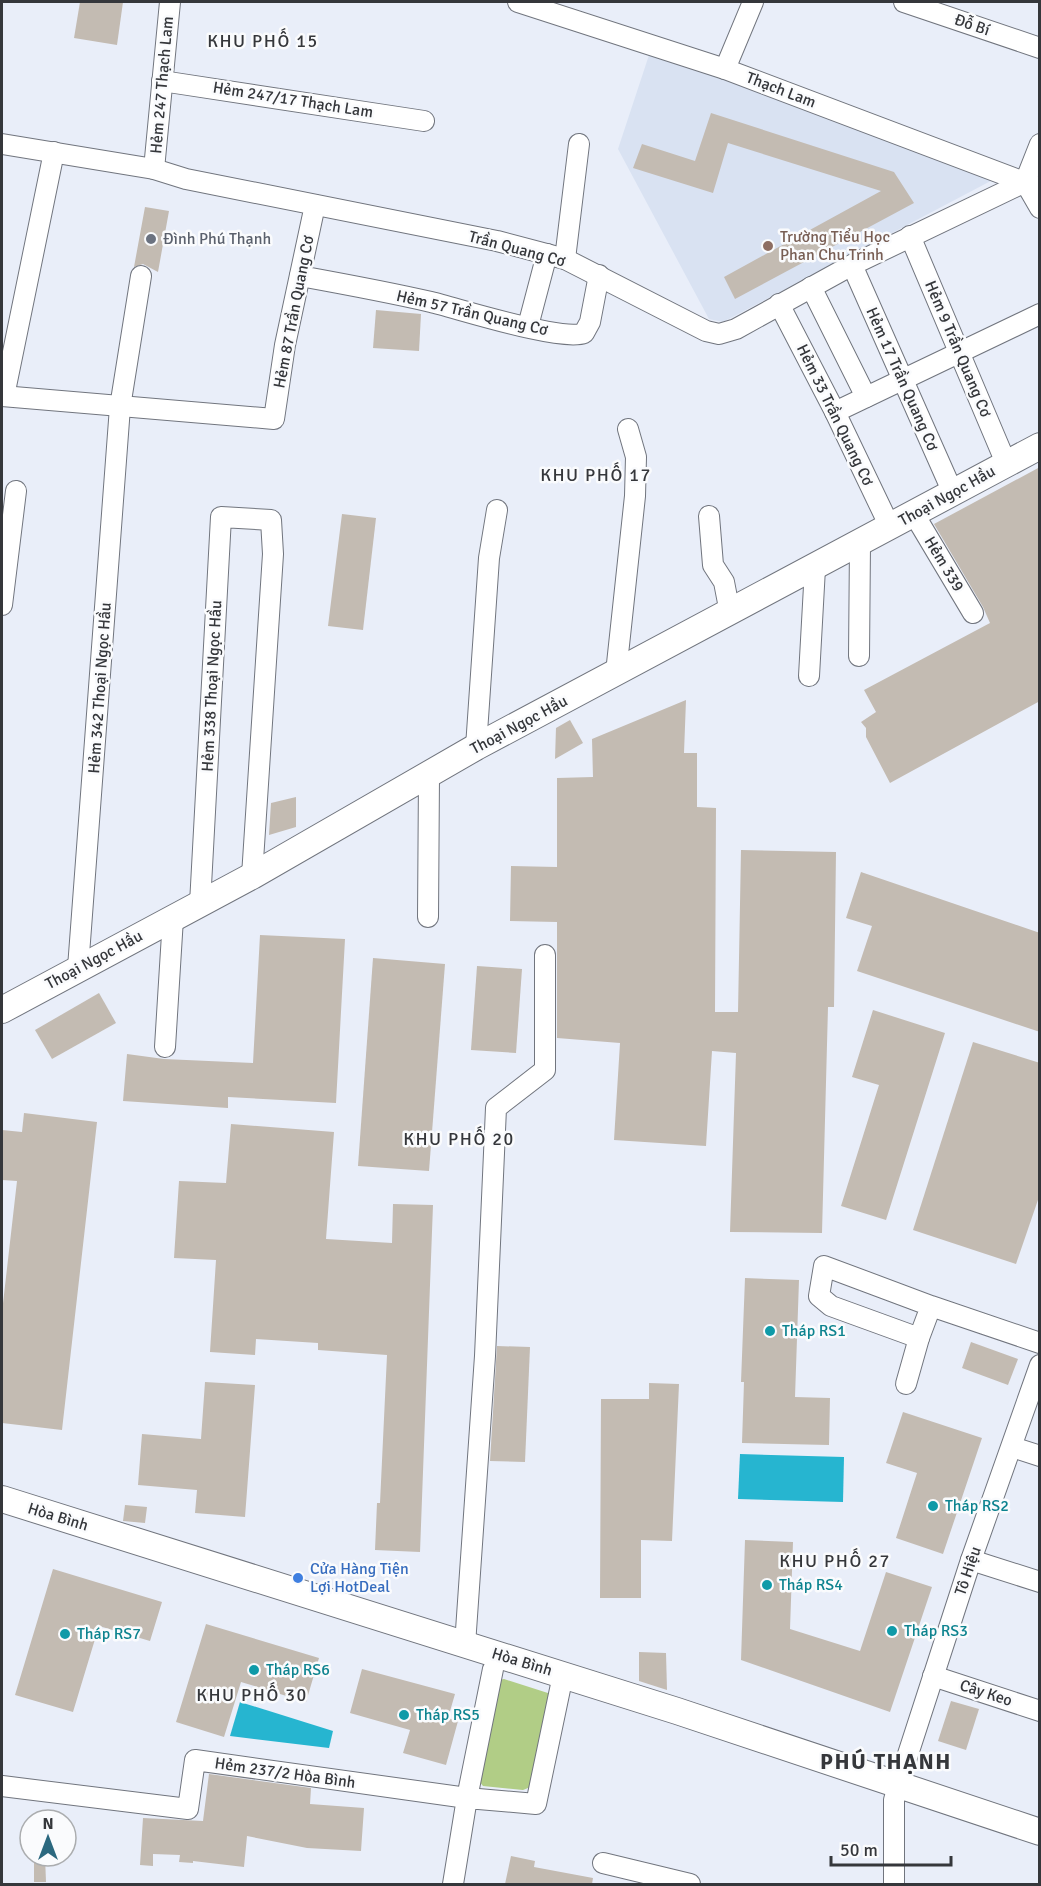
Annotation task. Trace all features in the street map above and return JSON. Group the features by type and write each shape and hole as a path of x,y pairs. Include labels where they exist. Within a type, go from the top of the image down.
{"main road":[{"name":"Thoại Ngọc Hầu","path":"2,1010 252,876 476,747 1040,446"},
{"name":"Hòa Bình","path":"2,1499 56,1524 493,1669 561,1682"},
{"name":"Hòa Bình","path":"2,1516 56,1524 465,1644 561,1682 896,1792 1040,1832"},
{"name":"Hòa Bình","path":"896,1792 1040,1848"}],"street":[{"name":"Hẻm 247 Thạch Lam","path":"154,169 170,2"},
{"name":"Thạch Lam","path":"518,2 725,69 1032,185"},
{"path":"725,69 753,2"},
{"name":"Đỗ Bí","path":"904,2 1040,48"},
{"name":"Hẻm 247/17 Thạch Lam","path":"162,81 424,121"},
{"name":"Trần Quang Cơ","path":"2,144 154,169 186,179 497,241 556,257 599,275 706,330 719,334 736,329 910,236 1032,185"},
{"path":"528,326 556,257 579,144"},
{"path":"1040,144 1032,185 1040,208"},
{"path":"54,152 3,396 120,407"},
{"name":"Hẻm 87 Trần Quang Cơ","path":"120,407 274,419 285,345 315,205"},
{"name":"Hẻm 9 Trần Quang Cơ","path":"910,236 1006,463"},
{"name":"Hẻm 17 Trần Quang Cơ","path":"852,265 953,493"},
{"name":"Hẻm 57 Trần Quang Cơ","path":"300,276 430,302 572,335 584,333 590,322 599,275"},
{"name":"Hẻm 342 Thoại Ngọc Hầu","path":"78,968 120,407 141,276"},
{"path":"811,287 866,397"},
{"name":"Hẻm 33 Trần Quang Cơ","path":"779,304 835,412 890,527"},
{"path":"835,412 1040,314"},
{"path":"616,673 635,487 636,457 628,429"},
{"path":"2,605 16,491"},
{"path":"476,747 489,558 497,510"},
{"name":"Hẻm 339","path":"914,514 973,613"},
{"path":"710,516 713,565 724,582 730,613"},
{"name":"Hẻm 338 Thoại Ngọc Hầu","path":"200,904 221,517 271,520 273,554 252,876"},
{"path":"860,544 860,656"},
{"path":"808,676 814,568"},
{"path":"428,917 429,775"},
{"path":"165,1047 173,918"},
{"path":"465,1644 485,1356 496,1108 544,1070 545,955"},
{"path":"919,1338 831,1306 819,1296 824,1266 931,1306 1040,1342"},
{"path":"906,1384 931,1306"},
{"name":"Tô Hiệu","path":"894,1884 896,1792 971,1560 1040,1365"},
{"path":"1012,1447 1040,1456"},
{"path":"971,1560 1040,1582"},
{"path":"453,1884 467,1798 493,1669"},
{"name":"Cây Keo","path":"933,1676 1040,1711"},
{"path":"467,1798 536,1804 561,1682"},
{"name":"Hẻm 237/2 Hòa Bình","path":"2,1786 188,1809 195,1760 467,1798"},
{"path":"603,1863 690,1884"}],"shaded area":[{"name":"Trường Tiểu Học Phan Chu Trinh","path":"650,52 1004,174 723,322 709,319 618,149"}],"green space":[{"path":"504,1679 551,1694 533,1786 523,1790 483,1786 479,1781 499,1680"}],"water":[{"path":"740,1454 844,1457 843,1502 738,1499"},
{"path":"240,1702 333,1731 329,1748 230,1736"}],"building":[{"path":"80,2 123,2 117,45 74,38"},
{"path":"711,113 894,172 914,203 735,299 724,277 881,191 728,143 713,193 633,168 642,144 695,161"},
{"name":"Đình Phú Thạnh","path":"145,207 169,211 158,272 143,264 134,267"},
{"path":"376,310 421,314 419,351 373,348"},
{"path":"1040,467 1040,701 890,783 866,737 866,728 861,722 876,712 864,690 990,623 934,524"},
{"path":"342,514 376,518 363,630 328,626"},
{"path":"686,700 684,753 697,753 697,807 716,808 715,1012 738,1012 741,850 836,852 834,1007 828,1007 822,1233 730,1232 736,1053 712,1051 706,1146 614,1140 620,1043 557,1038 557,922 510,921 511,866 557,867 557,778 593,777 592,739"},
{"path":"570,720 583,743 555,759 556,728"},
{"path":"296,797 296,827 269,835 271,803"},
{"path":"861,872 1040,933 1040,1032 857,971 872,926 846,918"},
{"path":"260,935 345,939 336,1103 228,1097 228,1108 123,1101 127,1054 164,1059 253,1063"},
{"path":"373,958 445,964 429,1171 358,1166"},
{"path":"477,966 522,969 516,1053 471,1050"},
{"path":"99,993 116,1023 52,1059 35,1030"},
{"path":"873,1010 945,1033 886,1220 841,1206 879,1085 852,1077"},
{"path":"973,1042 1040,1063 1040,1194 1016,1264 913,1230"},
{"path":"24,1113 97,1122 62,1430 2,1423 2,1312 17,1181 2,1180 2,1130 22,1132"},
{"path":"231,1124 334,1132 326,1239 392,1243 393,1204 433,1205 420,1552 375,1550 377,1503 380,1503 387,1355 318,1350 318,1343 256,1339 255,1355 210,1352 216,1260 174,1258 179,1181 226,1183"},
{"path":"745,1278 799,1280 795,1397 830,1398 829,1445 742,1443 744,1382 741,1382"},
{"path":"971,1342 1018,1359 1008,1385 962,1368"},
{"path":"497,1346 530,1347 525,1462 490,1461"},
{"path":"205,1382 255,1385 245,1517 195,1513 197,1490 138,1485 142,1434 201,1439"},
{"path":"649,1383 679,1384 672,1541 641,1540 641,1598 600,1598 601,1399 649,1399"},
{"name":"Tháp RS2","path":"903,1412 982,1438 943,1554 896,1538 917,1473 886,1463"},
{"path":"125,1505 147,1507 145,1523 123,1521"},
{"path":"745,1540 793,1542 790,1629 860,1651 886,1572 932,1587 890,1712 741,1660"},
{"name":"Tháp RS7","path":"53,1569 162,1602 150,1641 99,1626 73,1712 15,1695"},
{"name":"Tháp RS6","path":"206,1624 319,1658 306,1702 241,1682 224,1737 176,1722"},
{"path":"639,1652 666,1653 667,1690 639,1681"},
{"name":"Tháp RS5","path":"362,1669 455,1694 448,1718 458,1721 446,1765 403,1753 410,1730 350,1713"},
{"path":"951,1701 979,1709 966,1750 938,1741"},
{"path":"209,1774 311,1788 310,1804 364,1808 361,1851 307,1848 247,1836 244,1867 193,1861 193,1863 179,1862 180,1855 153,1854 153,1866 140,1865 143,1818 203,1821"},
{"path":"511,1856 535,1861 534,1867 593,1878 592,1884 505,1884"},
{"path":"34,1868 45,1868 46,1882 34,1882"}],"place":[{"name":"Đình Phú Thạnh","path":"151,239"},
{"name":"Trường Tiểu Học Phan Chu Trinh","path":"768,246"},
{"name":"Tháp RS1","path":"770,1331"},
{"name":"Tháp RS2","path":"933,1506"},
{"name":"Cửa Hàng Tiện Lợi HotDeal","path":"298,1578"},
{"name":"Tháp RS4","path":"767,1585"},
{"name":"Tháp RS3","path":"892,1631"},
{"name":"Tháp RS7","path":"65,1634"},
{"name":"Tháp RS6","path":"254,1670"},
{"name":"Tháp RS5","path":"404,1715"}],"district":[{"name":"KHU PHỐ 15","path":"263,41"},
{"name":"KHU PHỐ 17","path":"596,475"},
{"name":"KHU PHỐ 20","path":"459,1139"},
{"name":"KHU PHỐ 27","path":"835,1561"},
{"name":"KHU PHỐ 30","path":"252,1695"},
{"name":"PHÚ THẠNH","path":"886,1761"}]}
